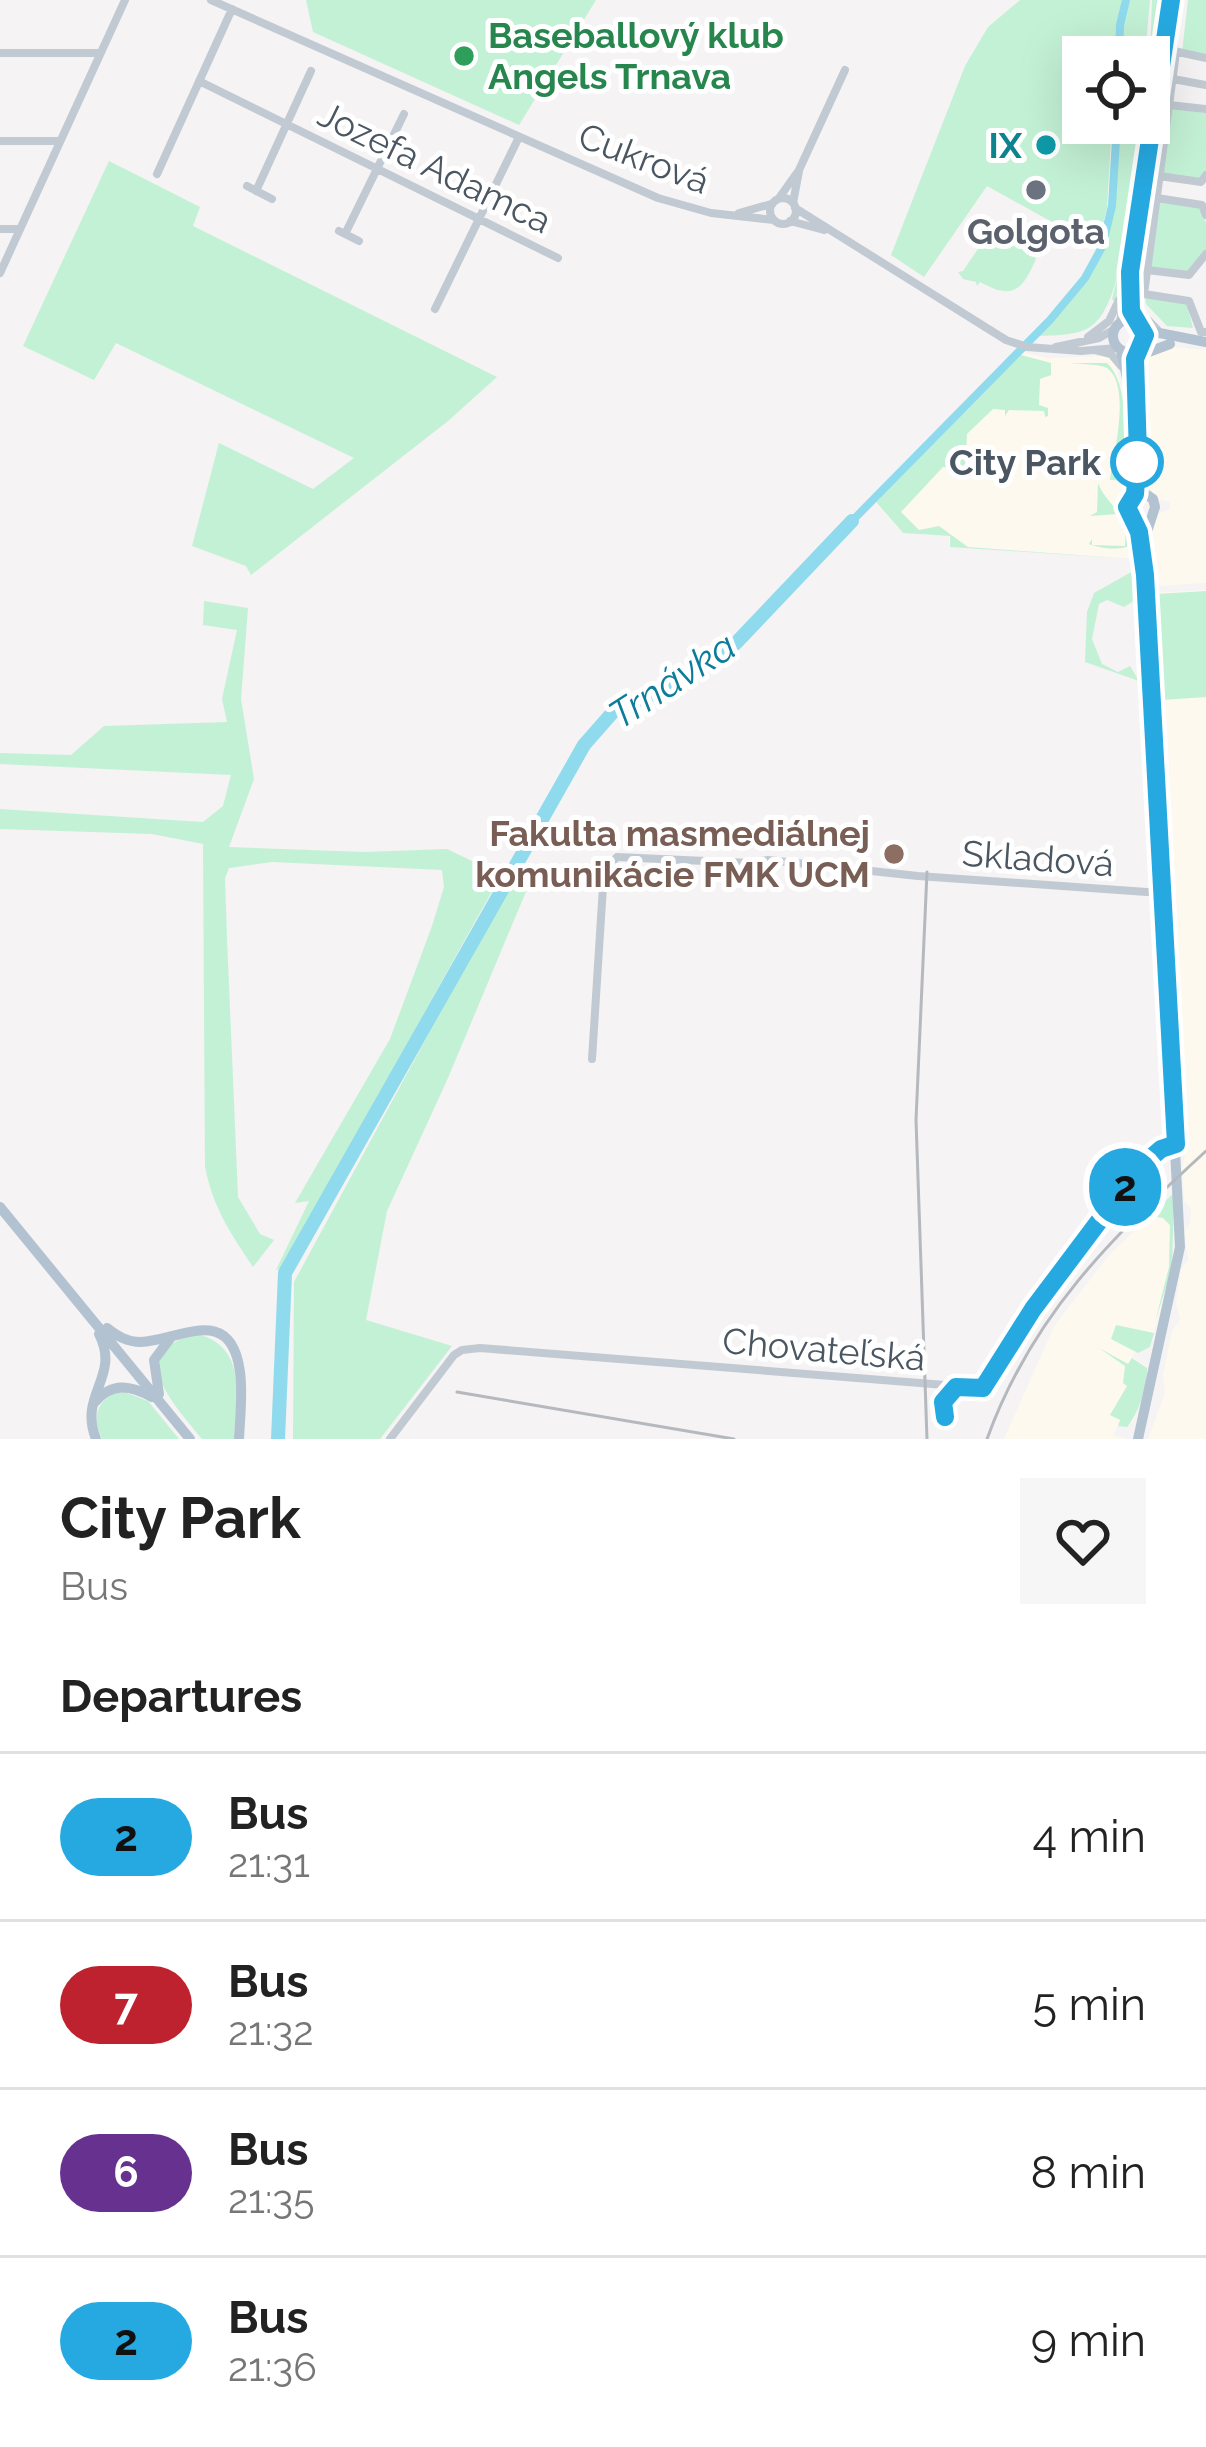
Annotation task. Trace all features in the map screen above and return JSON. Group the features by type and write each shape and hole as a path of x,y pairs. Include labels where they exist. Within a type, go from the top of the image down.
{"main road":[{"path":"1139,494 1131,377 1119,349 1117,326 1141,326 1169,339"},
{"path":"1131,377 1141,326"},
{"path":"1119,349 1201,336"},
{"path":"1131,377 1143,356 1169,339"},
{"path":"1138,1439 1178,1264 1176,1144 1145,575 1154,503 1139,494"},
{"path":"1139,494 1127,504 1135,519 1145,575"},
{"path":"1135,519 1149,518"},
{"path":"0,1208 190,1439"},
{"path":"86,1310 130,1341 208,1330 228,1342 236,1353 241,1385 239,1439"},
{"path":"86,1310 107,1358 89,1410 95,1439"},
{"path":"162,1403 153,1376 154,1360 177,1332"},
{"path":"89,1410 101,1395 116,1387 138,1390 162,1403"}],"street":[{"path":"0,273 125,0"},
{"name":"Cukrová","path":"211,0 658,198 774,220"},
{"path":"1055,348 1099,338 1117,326 1128,291 1171,0"},
{"path":"157,174 232,9"},
{"path":"1169,16 1176,52 1170,98"},
{"path":"1176,52 1206,58"},
{"path":"0,53 99,53"},
{"path":"826,231 790,221 782,224 770,214 799,170 845,70"},
{"name":"Jozefa Adamca","path":"272,199 252,188 311,71"},
{"path":"1173,79 1206,85"},
{"name":"Jozefa Adamca","path":"200,81 558,258"},
{"path":"1170,105 1206,109"},
{"path":"358,241 342,233 404,114"},
{"path":"435,309 519,136"},
{"path":"0,141 59,141"},
{"path":"1164,144 1144,294 1189,301 1201,336"},
{"path":"790,221 799,170"},
{"path":"1159,176 1201,182 1206,175"},
{"path":"1157,198 1202,205 1206,215"},
{"path":"776,201 794,205 826,231 907,275 1012,342 1036,348 1119,349"},
{"name":"Cukrová","path":"729,215 776,201"},
{"path":"0,229 20,229"},
{"path":"1147,270 1189,275 1206,254"},
{"path":"1128,291 1131,311 1141,326"},
{"path":"1086,338 1109,321 1128,291"},
{"path":"1128,291 1145,318 1169,339"},
{"path":"1093,350 1114,356 1131,377"},
{"name":"Skladová","path":"592,1059 604,871 616,857 768,860 950,879 1161,893"},
{"name":"Chovateľská","path":"390,1439 462,1349 983,1388 1033,1309 1139,1168 1161,1149 1176,1144"}],"shaded area":[{"path":"1172,347 1206,350 1206,583 1158,586 1151,577 1150,527 1160,512 1170,510 1170,502 1158,499 1148,486 1143,362"},
{"path":"1023,352 1048,358 1106,356 1116,363 1126,409 1133,487 1127,495 1120,495 1117,504 1134,525 1137,559 949,547 949,536 902,533 875,502"},
{"path":"1206,590 1206,1439 1148,1439 1165,1393 1163,1375 1172,1331 1180,1319 1176,1304 1181,1269 1188,1260 1184,1232 1191,1208 1184,1201 1182,1169 1185,1154 1155,593"},
{"path":"1174,1193 1172,1269 1150,1347 1132,1357 1146,1366 1146,1385 1133,1422 1118,1426 1113,1435 1126,1439 1004,1439 1054,1326 1110,1254"}],"green space":[{"name":"Baseballový klub Angels Trnava","path":"306,0 596,0 519,125 313,32"},
{"path":"1020,0 1122,0 1118,36 1062,36 1062,144 1111,144 1107,208 1097,247 987,186 924,277 891,255 965,66 988,27"},
{"path":"1128,0 1150,0 1147,36 1121,36"},
{"path":"1152,0 1162,0 1160,36 1151,36"},
{"path":"1188,0 1206,0 1206,55 1182,52"},
{"path":"1171,108 1206,113 1206,170 1200,179 1162,173 1166,144 1170,144"},
{"path":"1117,144 1143,144 1115,303 1139,151 1119,268 1104,310 1082,331 1039,336 1095,261 1114,189"},
{"path":"1156,144 1161,144 1140,303 1138,272"},
{"path":"109,161 200,207 193,226 497,377 251,575 246,566 192,546 219,443 313,489 354,458 116,343 94,380 23,346"},
{"path":"1159,201 1200,207 1206,223 1206,250 1188,272 1151,267"},
{"path":"991,229 1031,251 1036,259 1015,289 1001,290 980,282 977,286 958,272"},
{"path":"1145,297 1187,304 1193,328 1167,326"},
{"path":"1021,355 1051,363 1051,375 1040,379 1039,405 1048,408 1048,416 1044,411 1009,410 1005,416 1005,410 993,409 967,434 965,469 943,467 901,512 919,530 939,526 968,547 1132,559 950,547 950,536 903,533 876,502"},
{"path":"1069,363 1107,363 1114,372 1124,412 1123,467 1128,472 1128,463 1133,481 1110,480 1120,405 1114,377 1104,367"},
{"path":"1098,483 1127,525 1133,544 1123,548 1111,548 1099,547 1094,546 1089,544 1092,539 1092,545 1125,546 1126,524 1118,520 1118,514 1090,516 1097,512"},
{"path":"1133,571 1135,600 1124,607 1107,600 1099,604 1092,639 1102,664 1118,672 1130,666 1139,681 1085,662 1087,612 1094,593"},
{"path":"1206,591 1206,697 1163,700 1156,594"},
{"path":"204,601 248,608 241,699 254,779 229,847 365,852 447,849 501,875 282,1268 276,1270 309,1201 295,1203 390,1039 444,887 442,870 272,862 229,868 225,878 238,1197 260,1234 274,1240 253,1267 217,1207 205,1166 203,844 152,834 0,829 0,809 203,822 223,806 231,775 0,764 0,753 71,755 104,726 227,722 222,699 237,630 203,625"},
{"path":"512,880 530,882 387,1211 366,1320 452,1346 380,1439 293,1439 294,1282"},
{"path":"1174,1193 1172,1269 1155,1322 1169,1267 1170,1225 1163,1218 1149,1216"},
{"path":"1116,1325 1154,1333 1150,1347 1138,1353 1111,1339"},
{"path":"197,1334 225,1350 232,1362 237,1391 234,1439 202,1439 161,1380 162,1353"},
{"path":"1099,1348 1128,1364 1132,1358 1147,1368 1141,1399 1127,1427 1118,1426 1120,1420 1110,1415 1127,1386 1123,1383 1125,1366"},
{"path":"119,1390 148,1401 179,1439 102,1439 98,1410"}],"waterway":[{"name":"Trnávka","path":"1120,36 1126,0"},
{"name":"Trnávka","path":"852,521 1050,320 1085,278 1102,247 1112,206 1116,144"},
{"name":"Trnávka","path":"278,1439 285,1273 584,745 613,712 690,678 736,643 852,521"}],"railway":[{"path":"927,872 916,1120 927,1439"},
{"path":"987,1439 1005,1395 1051,1316 1107,1248 1206,1151"},
{"path":"457,1392 734,1439"}],"bus line":[{"name":"2","path":"945,1417 943,1402 956,1387 983,1388 1033,1309 1139,1168 1161,1149 1176,1144 1145,575 1139,532 1127,507 1135,494 1138,454 1135,359 1145,335 1131,311 1130,272 1171,0"}],"place":[{"name":"Baseballový klub Angels Trnava","path":"464,56"},
{"name":"IX","path":"1046,145"},
{"name":"Golgota","path":"1036,190"},
{"name":"City Park","path":"1137,462"},
{"name":"Fakulta masmediálnej komunikácie FMK UCM","path":"894,854"}]}
